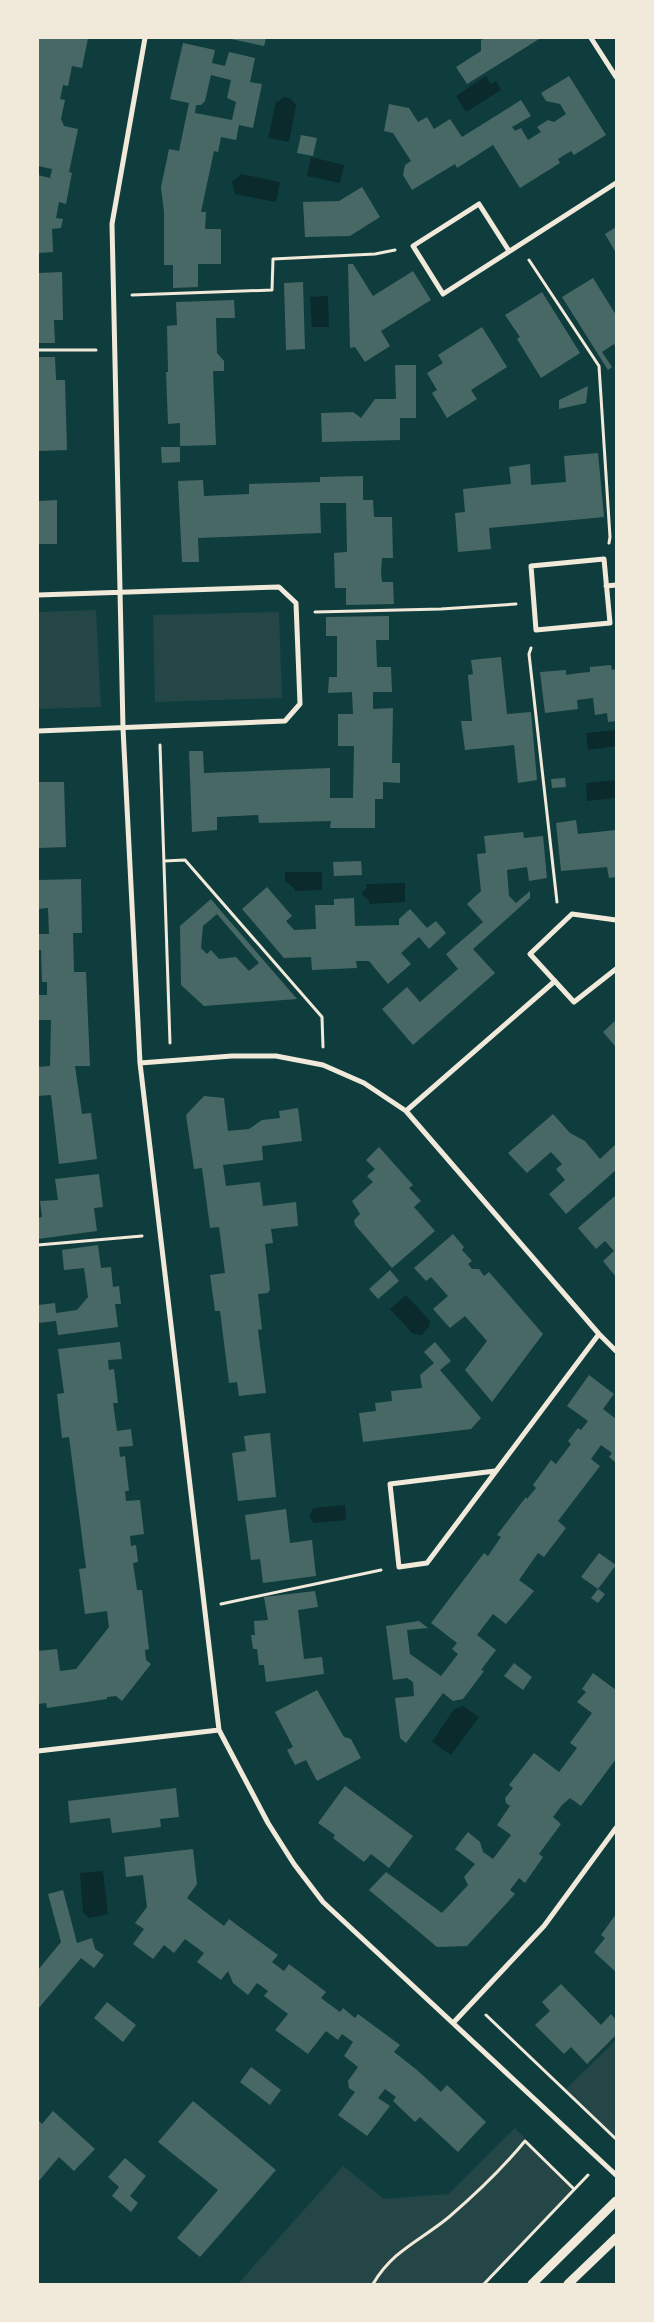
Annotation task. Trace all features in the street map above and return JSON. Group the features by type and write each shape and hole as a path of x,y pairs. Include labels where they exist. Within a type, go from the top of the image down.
{"street":[{"path":"145,38 112,224 119,592 124,728 140,1063 219,1730 268,1823 294,1864 323,1902 616,2174"},
{"path":"591,38 616,78"},
{"path":"509,251 479,204 413,246 443,294 616,183"},
{"path":"604,559 606,586 610,624 536,630 531,566 604,559"},
{"path":"606,586 616,584"},
{"path":"38,595 279,587 296,603 300,704 285,721 38,731"},
{"path":"616,920 572,914 530,954 574,1002 616,969"},
{"path":"406,1111 555,981"},
{"path":"140,1063 232,1056 276,1056 324,1065 364,1083 406,1111 599,1334 616,1351"},
{"path":"495,1471 390,1484 399,1567 427,1563 599,1334"},
{"path":"38,1751 219,1730"},
{"path":"454,2022 544,1926 616,1828"},
{"path":"532,2284 616,2201"},
{"path":"568,2284 616,2238"}],"path":[{"path":"519,245 598,366 610,537 604,559"},
{"path":"113,296 272,290 273,259 375,254 413,246"},
{"path":"38,350 114,349"},
{"path":"297,612 441,609 534,602"},
{"path":"536,630 529,654 560,925"},
{"path":"159,727 171,1060"},
{"path":"164,861 185,860 322,1017 324,1065"},
{"path":"38,1244 160,1234"},
{"path":"204,1607 399,1567"},
{"path":"472,2001 616,2138"},
{"path":"373,2284 391,2258 448,2218 501,2171 525,2141 574,2189"},
{"path":"484,2284 602,2161"}],"shaded area":[{"path":"486,76 491,84 496,81 501,90 466,112 456,96"},
{"path":"283,97 290,98 296,105 289,142 268,138 276,101"},
{"path":"311,157 344,165 340,183 307,176"},
{"path":"241,174 280,182 276,202 235,194 232,182"},
{"path":"328,296 329,327 312,327 310,297"},
{"path":"96,610 101,707 38,709 38,612"},
{"path":"279,612 282,698 155,702 153,615"},
{"path":"616,730 616,746 588,750 586,733"},
{"path":"616,780 616,798 587,801 586,783"},
{"path":"285,872 322,872 322,890 295,891 285,881"},
{"path":"405,883 405,902 369,904 369,900 363,896 362,892 367,888 366,884"},
{"path":"406,1295 430,1321 429,1327 422,1335 413,1334 390,1309"},
{"path":"345,1505 346,1520 314,1523 309,1517 313,1508"},
{"path":"463,1706 479,1717 451,1755 432,1742 454,1709"},
{"path":"103,1871 108,1914 89,1918 83,1912 80,1873"},
{"path":"616,2040 616,2139 565,2090"},
{"path":"515,2128 574,2189 484,2284 238,2284 343,2166 384,2199 449,2194"}],"building":[{"path":"38,38 88,38 82,68 72,66 68,86 63,85 60,99 65,100 61,119 64,126 78,129 69,172 72,173 66,204 59,202 56,218 63,219 61,228 52,229 53,252 38,253 38,175 50,178 52,169 38,166"},
{"path":"226,38 266,38 264,46"},
{"path":"485,38 539,39 467,84 456,67 481,51 481,40"},
{"path":"183,43 215,50 212,63 225,66 229,52 255,58 250,82 262,84 253,128 239,125 236,140 221,137 218,152 214,151 201,212 206,212 205,229 221,229 221,264 198,264 198,287 173,288 173,265 164,265 164,212 161,187 169,149 179,151 189,103 170,99","holes":["211,75 231,80 227,98 236,102 232,120 195,113 196,105 201,105 205,101"]},
{"path":"569,76 606,135 574,155 571,151 558,159 560,163 520,188 493,145 457,168 455,164 412,190 403,175 405,165 411,161 393,133 384,131 389,104 409,108 418,122 427,117 434,129 450,119 462,137 521,100 531,116 512,127 515,131 521,128 528,140 541,132 537,127 548,120 554,122 566,114 560,104 546,101 541,93"},
{"path":"301,135 317,138 313,156 297,153"},
{"path":"362,187 380,217 350,236 305,237 303,202 339,201"},
{"path":"616,227 616,253 605,234"},
{"path":"348,264 353,264 373,296 413,271 431,300 381,331 390,346 365,362 355,347 350,348"},
{"path":"62,272 63,320 54,320 55,343 38,343 38,273"},
{"path":"593,278 616,315 616,349 614,344 602,352 612,367 608,370 562,297"},
{"path":"303,282 305,349 286,350 284,283"},
{"path":"542,292 580,353 541,378 517,339 520,337 505,315"},
{"path":"234,300 235,318 216,318 217,353 224,361 224,371 213,371 216,445 180,446 180,423 168,424 167,326 177,325 176,302"},
{"path":"482,327 507,367 471,390 477,399 447,418 432,393 437,390 427,373 443,363 438,355"},
{"path":"38,357 55,357 56,380 65,380 67,450 38,451"},
{"path":"395,365 416,365 416,418 400,418 400,440 322,442 321,413 353,412 361,418 375,399 396,399"},
{"path":"588,386 586,403 559,409 559,400"},
{"path":"161,447 180,447 180,462 162,463"},
{"path":"598,453 604,517 489,528 491,549 458,552 455,513 465,512 463,489 511,484 509,467 530,464 531,485 566,482 564,456"},
{"path":"363,476 363,500 373,500 374,517 392,517 393,558 382,558 381,572 382,582 393,582 394,604 346,605 346,588 335,588 334,553 347,552 346,503 320,503 321,533 198,538 199,562 182,562 178,481 203,480 204,496 249,494 249,484 320,482 320,477"},
{"path":"57,500 57,544 38,544 38,501"},
{"path":"389,616 389,640 376,640 377,667 391,667 392,692 373,692 373,709 393,708 392,763 400,763 400,783 383,782 383,799 375,799 375,828 330,828 331,821 259,823 258,815 217,817 217,830 192,832 189,751 203,751 204,773 330,768 330,798 353,798 354,746 338,746 338,714 353,714 352,692 328,693 329,677 337,677 337,636 326,636 326,617"},
{"path":"501,657 507,714 531,712 537,780 518,783 514,745 465,750 461,721 472,721 468,675 473,674 471,660"},
{"path":"611,665 612,670 616,669 616,721 608,722 607,713 595,715 593,698 577,700 578,709 545,713 540,672 566,670 566,675 590,672 590,667"},
{"path":"565,778 566,787 552,788 551,779"},
{"path":"38,782 64,782 66,847 38,848"},
{"path":"576,820 578,834 616,830 616,877 609,878 607,867 561,871 556,823"},
{"path":"523,832 524,838 543,836 547,878 529,881 527,867 507,870 509,896 516,903 530,891 530,898 473,949 495,973 413,1045 382,1009 407,987 420,1002 458,969 446,954 483,922 467,904 481,891 477,854 486,853 484,836"},
{"path":"361,861 362,875 334,876 333,862"},
{"path":"81,879 82,933 73,933 74,972 86,972 90,1066 75,1066 82,1114 91,1113 97,1159 59,1164 51,1095 38,1096 38,1067 50,1066 51,1020 38,1020 38,995 47,995 47,982 42,982 41,950 38,950 38,934 49,934 48,908 38,909 38,880"},
{"path":"267,887 292,916 286,921 294,930 316,929 315,905 334,905 334,899 354,898 355,926 399,925 399,919 410,909 427,928 436,921 446,933 429,949 419,937 401,953 411,964 388,984 369,961 356,961 357,968 312,970 311,957 284,958 242,909"},
{"path":"211,899 297,999 204,1006 181,985 180,926","holes":["217,914 259,963 249,971 236,957 219,959 211,950 207,954 201,948 203,926"]},
{"path":"616,1020 616,1047 603,1032"},
{"path":"204,1096 224,1098 228,1131 249,1129 262,1120 280,1118 279,1111 298,1108 302,1141 262,1146 263,1160 223,1165 226,1186 260,1182 263,1206 296,1202 298,1226 271,1229 273,1243 265,1244 270,1289 268,1293 258,1294 262,1329 258,1330 266,1393 239,1396 237,1382 229,1383 220,1311 215,1311 210,1275 225,1273 219,1227 210,1228 202,1168 194,1169 186,1115"},
{"path":"553,1114 570,1133 585,1141 600,1159 616,1144 616,1170 566,1214 549,1194 565,1180 556,1169 562,1164 551,1152 527,1173 508,1153"},
{"path":"379,1147 413,1185 409,1188 421,1201 414,1207 435,1231 392,1268 355,1225 354,1220 360,1214 352,1201 373,1182 367,1176 375,1169 366,1160"},
{"path":"99,1174 103,1207 94,1208 97,1231 38,1239 38,1218 42,1217 40,1201 58,1200 55,1179"},
{"path":"616,1195 616,1277 603,1261 614,1251 605,1241 596,1249 578,1228"},
{"path":"453,1234 464,1247 462,1250 472,1261 468,1264 472,1269 479,1269 484,1276 489,1272 543,1334 492,1402 465,1370 487,1341 465,1316 450,1328 433,1309 448,1296 431,1277 426,1281 414,1268"},
{"path":"98,1245 101,1268 111,1267 113,1287 119,1286 121,1304 115,1304 118,1327 58,1335 56,1321 38,1323 38,1305 55,1303 56,1313 77,1310 88,1297 84,1268 64,1270 62,1250"},
{"path":"390,1270 399,1281 378,1299 369,1289"},
{"path":"120,1342 122,1359 108,1360 109,1370 114,1369 118,1403 113,1403 117,1431 131,1429 133,1446 119,1447 120,1457 125,1456 129,1491 125,1491 126,1501 140,1500 144,1534 130,1536 131,1546 136,1545 138,1562 133,1563 137,1590 142,1590 149,1649 145,1650 146,1660 151,1664 122,1701 116,1696 47,1708 46,1703 38,1704 38,1651 57,1649 60,1671 76,1669 109,1627 107,1611 85,1614 79,1569 86,1568 69,1437 62,1438 57,1394 64,1393 58,1349"},
{"path":"435,1342 451,1361 440,1370 481,1418 471,1429 363,1442 359,1413 376,1411 375,1403 392,1401 391,1391 422,1388 420,1375 434,1363 424,1352"},
{"path":"589,1375 614,1394 603,1409 616,1419 616,1463 609,1457 612,1453 601,1445 591,1459 600,1466 558,1521 566,1528 544,1557 538,1553 519,1580 534,1591 506,1624 493,1614 477,1635 496,1650 481,1670 484,1671 463,1699 453,1701 443,1693 406,1743 400,1738 395,1698 414,1696 413,1682 407,1678 393,1680 386,1626 419,1621 428,1628 407,1630 410,1654 441,1676 458,1654 452,1649 457,1643 431,1623 484,1553 488,1556 501,1537 497,1535 526,1497 527,1499 536,1488 533,1485 551,1460 556,1464 571,1444 568,1441 578,1428 581,1430 588,1421 567,1406"},
{"path":"270,1433 276,1497 238,1501 232,1453 246,1451 244,1436"},
{"path":"286,1509 290,1543 312,1540 316,1576 263,1583 260,1559 251,1560 245,1515"},
{"path":"599,1553 616,1565 598,1589 581,1577"},
{"path":"598,1589 605,1594 598,1603 591,1598"},
{"path":"315,1591 318,1607 298,1610 304,1659 322,1657 324,1674 266,1682 264,1665 259,1665 257,1649 253,1649 251,1635 255,1635 254,1621 268,1620 264,1597"},
{"path":"514,1663 532,1677 523,1690 504,1676"},
{"path":"593,1673 616,1690 616,1759 581,1806 570,1798 562,1805 553,1817 561,1824 539,1854 543,1857 525,1883 519,1878 510,1890 515,1894 467,1946 437,1947 369,1890 386,1872 442,1913 468,1885 464,1877 475,1864 455,1849 468,1832 480,1842 483,1852 493,1859 511,1835 497,1825 510,1806 506,1803 505,1798 513,1788 509,1785 534,1753 559,1772 577,1748 570,1743 592,1713 577,1702 586,1692 582,1689"},
{"path":"317,1690 344,1737 351,1739 361,1758 317,1781 306,1760 295,1765 287,1750 293,1747 275,1712"},
{"path":"345,1786 413,1836 389,1868 371,1854 364,1862 333,1838 335,1835 318,1823"},
{"path":"176,1788 179,1817 160,1819 161,1827 112,1833 110,1818 70,1823 68,1801"},
{"path":"193,1849 197,1884 187,1898 224,1926 229,1919 278,1955 272,1962 284,1971 289,1964 326,1992 321,1998 340,2012 343,2008 355,2018 358,2014 400,2045 394,2052 441,2092 447,2085 486,2122 458,2152 420,2117 415,2122 393,2101 396,2097 385,2089 378,2098 390,2106 367,2136 338,2115 355,2092 349,2088 348,2081 358,2067 344,2056 353,2042 342,2034 338,2040 326,2031 308,2054 275,2030 288,2014 264,1996 268,1991 257,1983 248,1995 233,1983 228,1971 221,1980 197,1962 204,1953 185,1939 174,1953 164,1945 153,1959 133,1944 144,1929 135,1923 147,1907 143,1875 126,1877 124,1857"},
{"path":"63,1890 77,1943 92,1938 95,1949 104,1955 94,1968 81,1958 38,2009 38,1970 61,1942 48,1894"},
{"path":"616,1914 616,1972 594,1952 605,1938 601,1935"},
{"path":"561,1984 601,2025 611,2014 616,2020 616,2035 587,2064 571,2047 564,2054 535,2025 550,2011 542,2002"},
{"path":"107,2002 136,2025 123,2042 94,2018"},
{"path":"251,2067 281,2090 270,2105 240,2082"},
{"path":"193,2101 276,2170 200,2257 177,2238 218,2190 158,2142"},
{"path":"53,2111 95,2149 74,2171 59,2157 38,2182 38,2120 42,2124"},
{"path":"125,2158 146,2176 130,2196 138,2203 131,2212 112,2196 119,2187 108,2177"}]}
